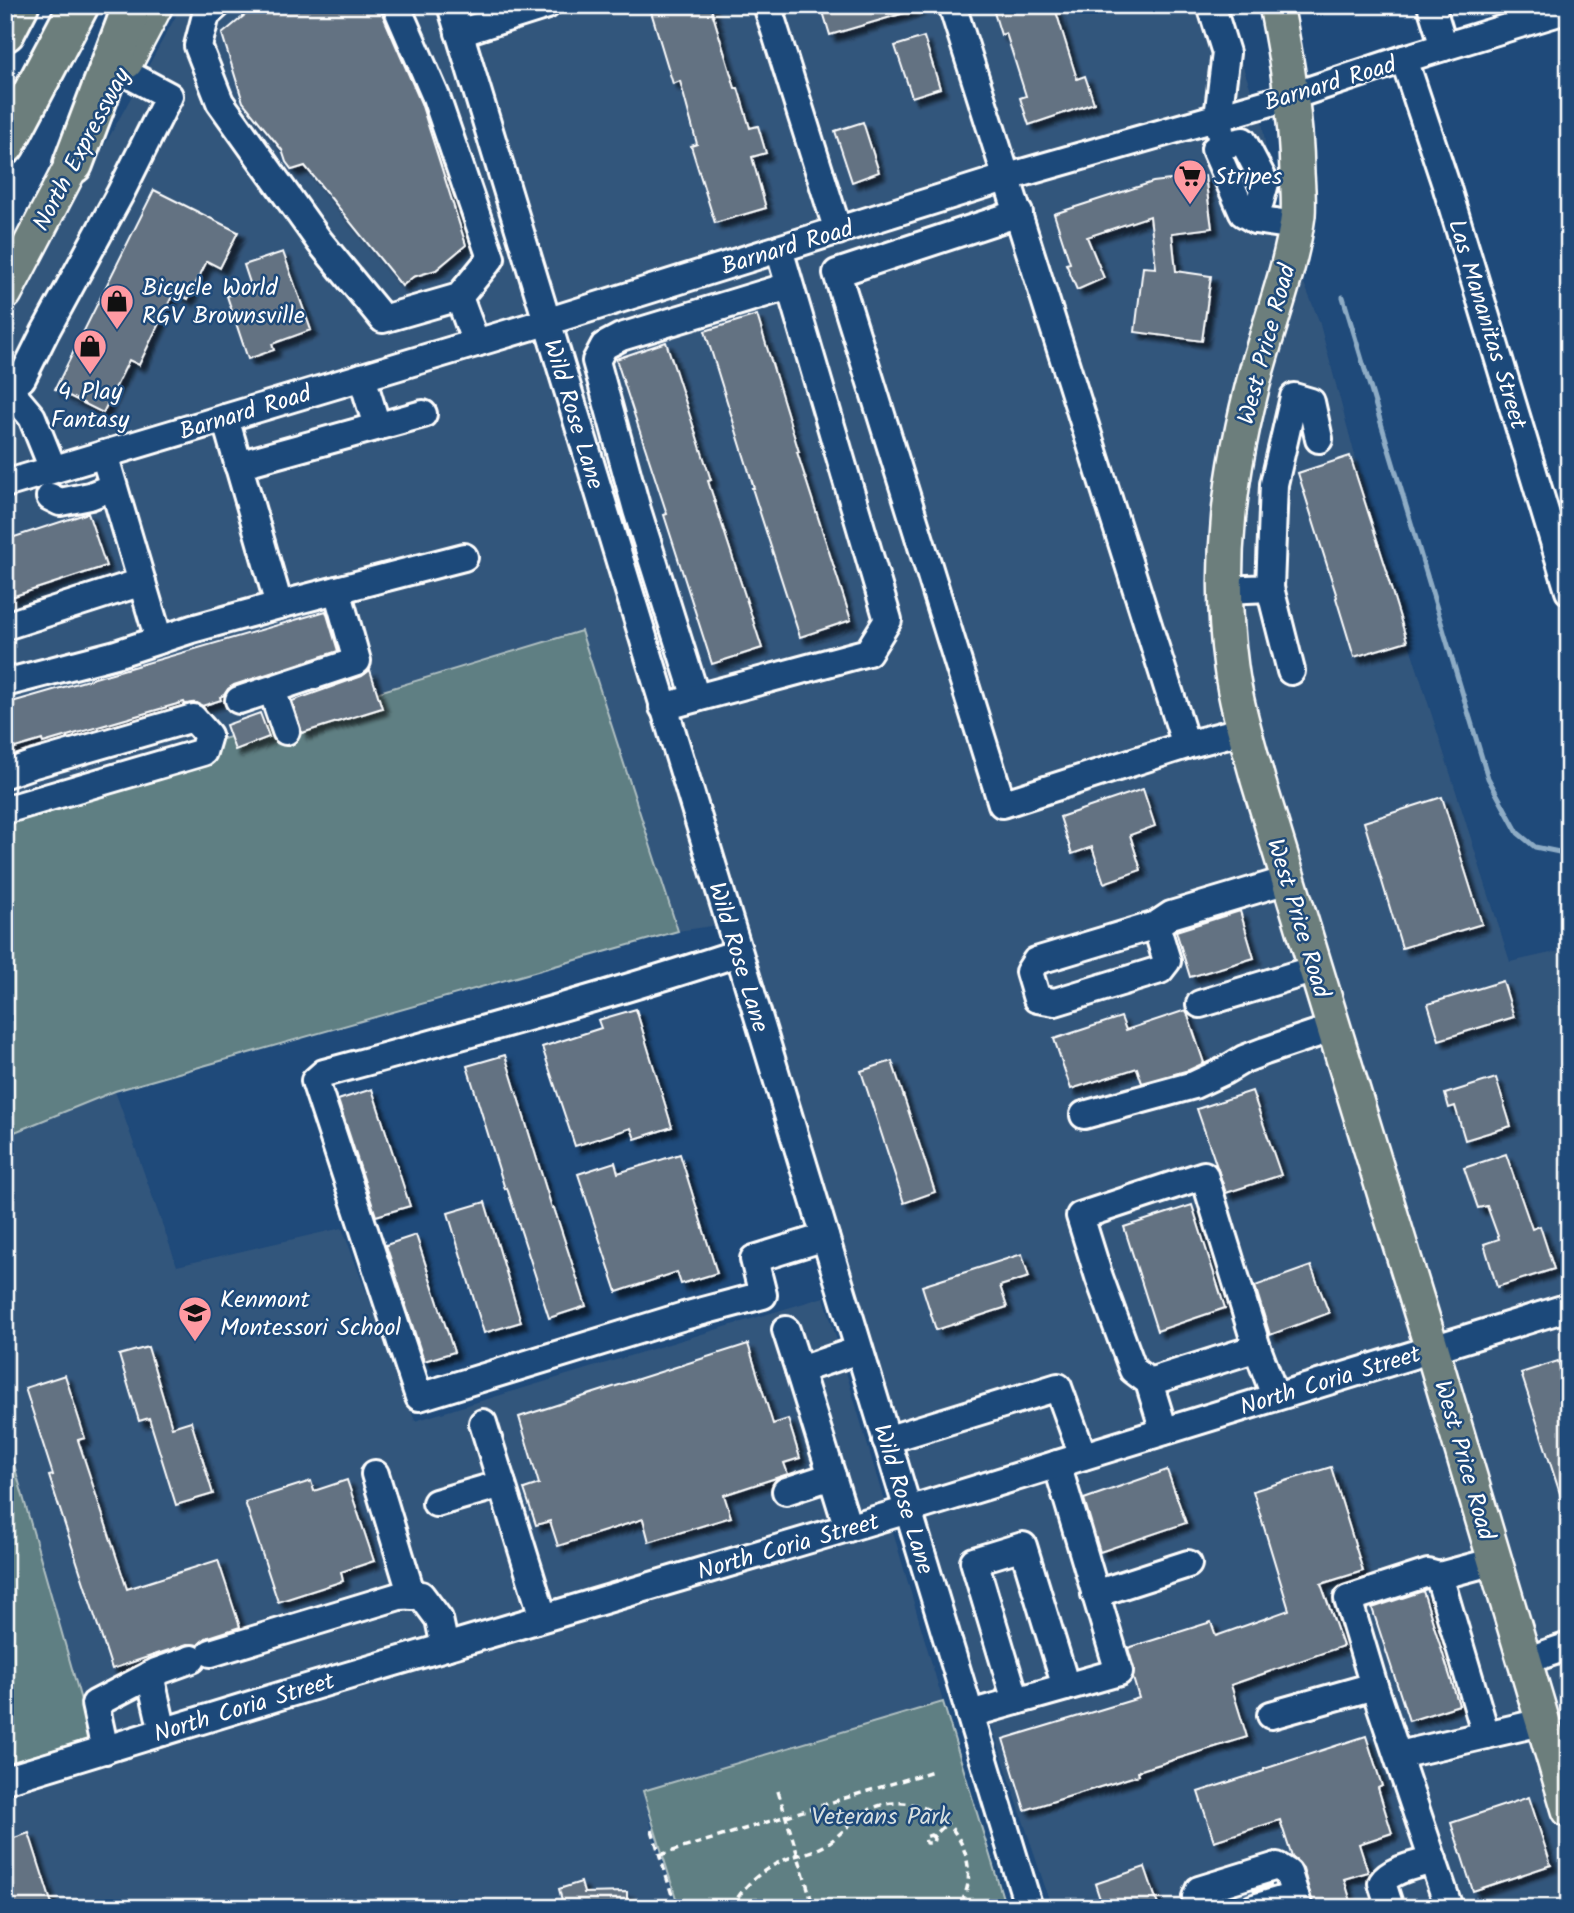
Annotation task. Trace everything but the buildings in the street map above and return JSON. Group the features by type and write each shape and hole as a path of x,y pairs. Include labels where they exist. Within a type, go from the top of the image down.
{"highway":[{"path":"5,32 19,5"},
{"path":"5,145 79,5"},
{"path":"73,164 133,5"}],"main road":[{"name":"North Expressway","path":"5,293 156,5"},
{"name":"West Price Road","path":"1276,5 1296,132 1298,213 1284,282 1253,385 1228,507 1225,590 1231,669 1244,730 1288,880 1432,1349 1569,1810"}],"street":[{"path":"217,5 206,15 198,46 220,102 320,242 383,319 459,297 491,258 436,97 396,5"},
{"name":"Wild Rose Lane","path":"451,5 1029,1908"},
{"path":"459,33 510,11 547,5"},
{"path":"767,5 838,231"},
{"path":"952,5 1186,745"},
{"path":"1212,5 1226,53 1218,117 1222,145 1215,149 1242,213 1255,220 1296,226"},
{"path":"1431,5 1444,47"},
{"name":"Barnard Road","path":"5,484 546,322 1008,177 1292,96 1569,9"},
{"name":"Las Mananitas Street","path":"1404,59 1446,185 1569,591"},
{"path":"54,469 32,417 6,385 22,377 169,96 122,71"},
{"path":"1019,213 837,273 1002,804 1186,745 1244,730"},
{"path":"663,706 868,652 888,620 779,249"},
{"path":"696,698 637,510 596,361 604,346 621,337 789,286"},
{"path":"459,297 476,343"},
{"path":"362,377 377,426"},
{"path":"1253,385 1311,402 1319,439"},
{"path":"1291,671 1270,588 1274,484 1294,397"},
{"path":"238,465 423,414"},
{"path":"225,418 279,605"},
{"path":"104,454 159,640"},
{"path":"50,497 60,502 90,496 113,487"},
{"path":"607,521 637,510"},
{"path":"5,683 116,654 279,605 464,557"},
{"path":"5,626 142,582"},
{"path":"1225,590 1270,588"},
{"path":"239,700 357,661 337,590"},
{"path":"272,690 286,731"},
{"path":"5,774 193,719 208,735 203,752 5,810"},
{"path":"1156,925 1167,961 1160,970 1055,1002 1037,999 1029,972 1037,961 1156,925 1171,915 1288,880"},
{"path":"738,953 498,1027 324,1073 314,1081 419,1396 684,1316 763,1295 754,1259 825,1237"},
{"path":"1200,1004 1315,969"},
{"path":"1084,1115 1194,1085 1244,1059 1333,1028"},
{"path":"1164,1431 1149,1382 1133,1370 1080,1216 1204,1175 1257,1348 1275,1396"},
{"name":"North Coria Street","path":"5,1780 908,1510 1569,1307"},
{"path":"786,1330 848,1528"},
{"path":"1149,1382 1257,1348"},
{"path":"799,1370 859,1350"},
{"path":"886,1440 1058,1387 1083,1456"},
{"path":"483,1423 543,1618"},
{"path":"970,1714 1119,1672 1057,1464"},
{"path":"375,1474 412,1595"},
{"path":"786,1491 832,1476"},
{"path":"436,1503 502,1484"},
{"path":"1016,1701 974,1561 1023,1546 1066,1687"},
{"path":"1449,1908 1374,1686 1348,1599 1428,1573 1439,1576 1495,1561"},
{"path":"1095,1594 1188,1564"},
{"path":"1439,1576 1486,1735"},
{"path":"105,1749 95,1704 150,1675 202,1656 399,1596 421,1595 439,1619 445,1647"},
{"path":"1524,1661 1569,1646"},
{"path":"150,1675 163,1732"},
{"path":"1271,1715 1374,1686"},
{"path":"1399,1755 1542,1722"},
{"path":"1390,1908 1382,1883 1384,1879 1433,1860"},
{"path":"1196,1897 1199,1890 1250,1899 1297,1902 1288,1874 1277,1866 1250,1899"}],"path":[{"path":"660,1855 933,1771"},
{"path":"778,1791 814,1908"},
{"path":"732,1908 743,1890 761,1872 776,1863 822,1847 858,1816 872,1809 885,1805 907,1804 936,1814 947,1823 963,1845 969,1869 968,1886 959,1908"},
{"path":"933,1837 947,1823"},
{"path":"652,1830 676,1908"}],"shaded area":[{"path":"182,5 1221,5 1262,121 1273,205 1319,321 1383,561 1510,962 1569,949 1569,1908 1052,1908 911,1480 739,922 678,931 580,631 5,805 5,326"},
{"path":"115,1091 177,1266 342,1228 415,1421 824,1297 943,1702 643,1791 652,1830 677,1908 5,1908 5,1764 92,1738 5,1433 5,1128"}],"green space":[{"path":"581,631 678,931 115,1091 5,1136 5,805"},
{"path":"5,1433 92,1739 5,1764"},
{"name":"Veterans Park","path":"943,1702 1006,1908 679,1908 643,1791"}],"waterway":[{"path":"1343,297 1488,778 1518,833 1535,847 1569,854"}],"tunnel":[{"path":"1237,1884 1242,1901"}],"place":[{"name":"Stripes","path":"1190,206"},
{"name":"Bicycle World RGV Brownsville","path":"117,331"},
{"name":"4 Play Fantasy","path":"90,376"},
{"name":"Kenmont Montessori School","path":"195,1343"}]}
